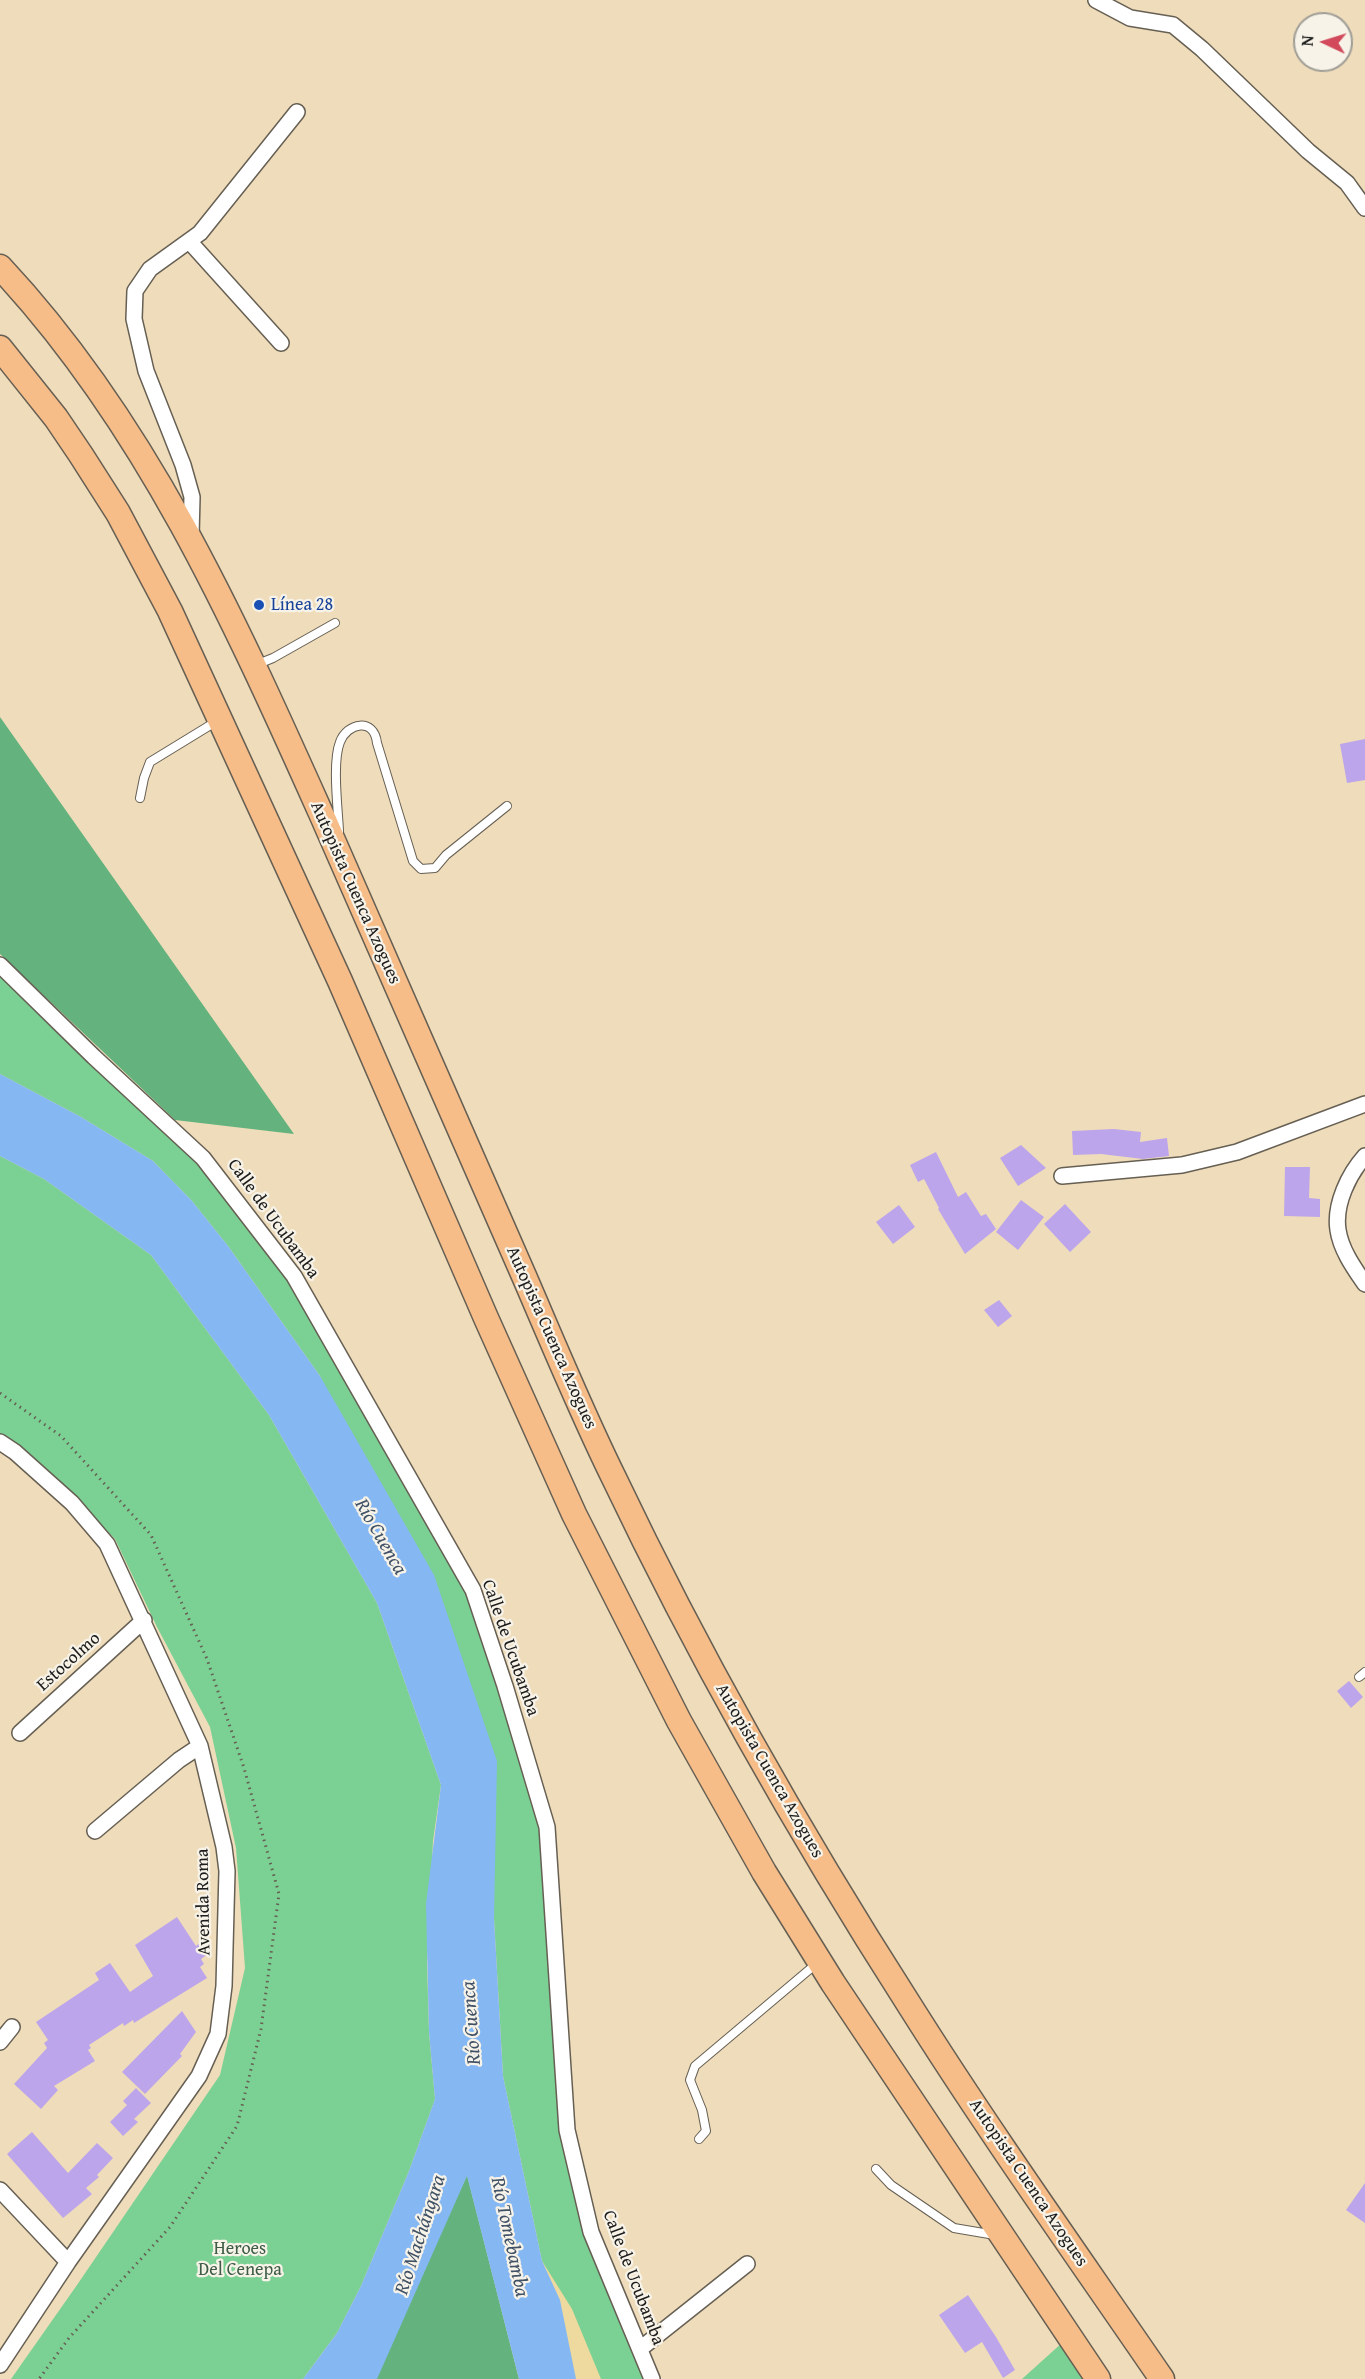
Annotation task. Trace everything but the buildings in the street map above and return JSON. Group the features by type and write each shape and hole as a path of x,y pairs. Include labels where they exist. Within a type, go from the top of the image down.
{"highway":[{"name":"Autopista Cuenca Azogues","path":"0,267 46,319 94,381 135,443 191,539 253,666 340,856 603,1456 711,1668 797,1821 910,2007 1162,2379"},
{"path":"0,348 56,418 118,513 170,611 340,981 510,1372 598,1563 727,1810 819,1961 1098,2379"}],"street":[{"path":"1096,0 1130,18 1173,24 1308,151 1347,183 1365,208"},
{"path":"191,539 192,497 183,465 146,371 134,319 135,291 150,269 200,233 297,112"},
{"path":"189,240 281,343"},
{"name":"Calle de Ucubamba","path":"0,965 93,1057 203,1158 294,1276 473,1590 505,1686 547,1827 567,2130 591,2232 652,2379"},
{"path":"1062,1176 1182,1165 1226,1155 1365,1104"},
{"path":"1365,1156 1354,1168 1338,1215 1338,1229 1344,1249 1365,1284"},
{"name":"Avenida Roma","path":"0,1442 15,1452 72,1503 107,1544 144,1620 200,1746 224,1847 227,1871 224,1986 218,2034 199,2076 68,2262 0,2365"},
{"name":"Estocolmo","path":"20,1733 144,1620"},
{"path":"95,1831 179,1760 200,1746"},
{"path":"0,2042 12,2027"},
{"path":"0,2190 68,2262"},
{"path":"640,2349 747,2264"}],"lane":[{"path":"253,666 273,658 335,623"},
{"path":"140,798 150,762 221,719"},
{"path":"340,856 337,758 340,742 348,730 358,725 369,727 376,733 377,743 413,861 421,869 435,868 446,855 507,806"},
{"path":"699,2139 706,2131 702,2109 690,2080 695,2066 819,1961"},
{"path":"876,2169 891,2185 954,2228 1003,2236"}],"path":[{"path":"0,1393 61,1437 151,1534 207,1659 244,1768 279,1894 261,2029 237,2126 170,2227 69,2338 39,2379"}],"green space":[{"path":"0,717 294,1134 175,1120 0,954"},
{"path":"0,965 203,1158 294,1276 473,1590 547,1827 567,2130 591,2232 652,2379 576,2379 542,2261 503,2076 494,1919 320,1376 228,1246 192,1201 153,1161 81,1117 0,1074"},
{"name":"Heroes Del Cenepa","path":"0,1156 44,1179 151,1255 269,1415 377,1603 441,1785 433,1841 427,1962 429,2032 435,2099 409,2171 361,2286 337,2333 303,2379 11,2379 220,2075 245,1968 236,1848 210,1727 157,1627 115,1539 28,1453 0,1435"},
{"path":"467,2175 519,2379 375,2379"},
{"path":"1063,2342 1088,2379 1022,2379"}],"sand":[{"path":"542,2261 572,2309 601,2379 556,2379"}],"water":[{"path":"0,1074 81,1117 153,1161 192,1201 228,1246 320,1376 434,1575 497,1761 494,1919 503,2076 542,2261 560,2300 576,2379 519,2379 467,2176 377,2379 303,2379 337,2333 361,2286 409,2171 435,2099 429,2032 426,1904 441,1785 377,1603 269,1415 151,1255 44,1179 0,1156"}],"place":[{"name":"Línea 28","path":"259,605"}],"water label":[{"name":"Río Cuenca","path":"380,1537"},
{"name":"Río Cuenca","path":"472,2023"},
{"name":"Río Machángara","path":"421,2235"},
{"name":"Río Tomebamba","path":"509,2237"}]}
